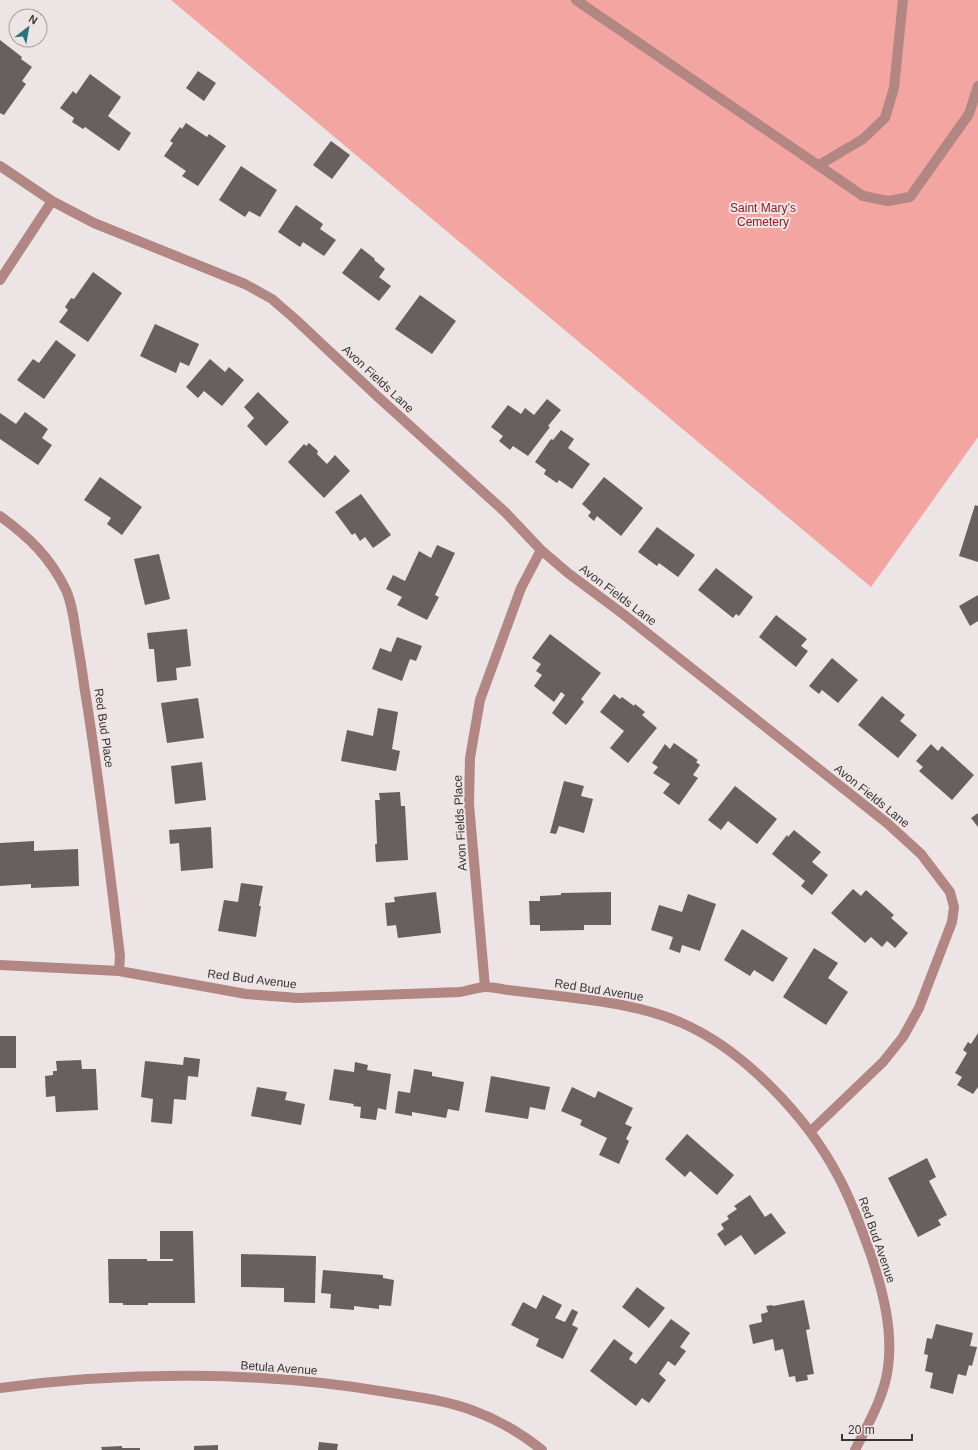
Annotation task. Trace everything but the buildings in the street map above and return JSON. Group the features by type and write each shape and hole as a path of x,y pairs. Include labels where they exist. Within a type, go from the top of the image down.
{"street":[{"path":"576,0 864,196 888,201 910,197 969,114 978,86"},
{"path":"819,165 863,139 885,118 894,88 903,0"},
{"name":"Avon Fields Lane","path":"0,166 52,201 94,223 245,284 272,299 505,512 541,550 568,573 623,614 887,823 921,854 950,892 954,907 952,922 919,1008 903,1037 883,1062 811,1131"},
{"path":"0,280 52,201"},
{"name":"Red Bud Place","path":"0,516 26,536 50,562 66,590 73,611 105,833 120,956 119,971"},
{"name":"Avon Fields Place","path":"485,987 469,804 470,758 480,700 521,588 541,550"},
{"name":"Red Bud Avenue","path":"0,965 119,971 246,994 298,998 460,992 485,987 604,1001 651,1011 682,1023 713,1039 740,1058 766,1081 811,1131 838,1176 859,1221 874,1264 887,1313 890,1336 888,1369 879,1401 855,1450"},
{"name":"Betula Avenue","path":"0,1388 28,1384 103,1378 188,1376 274,1379 358,1388 443,1402 474,1411 504,1424 532,1441 542,1450"}],"green space":[{"name":"Saint Mary’s Cemetery","path":"171,0 978,0 978,437 871,587"}]}
